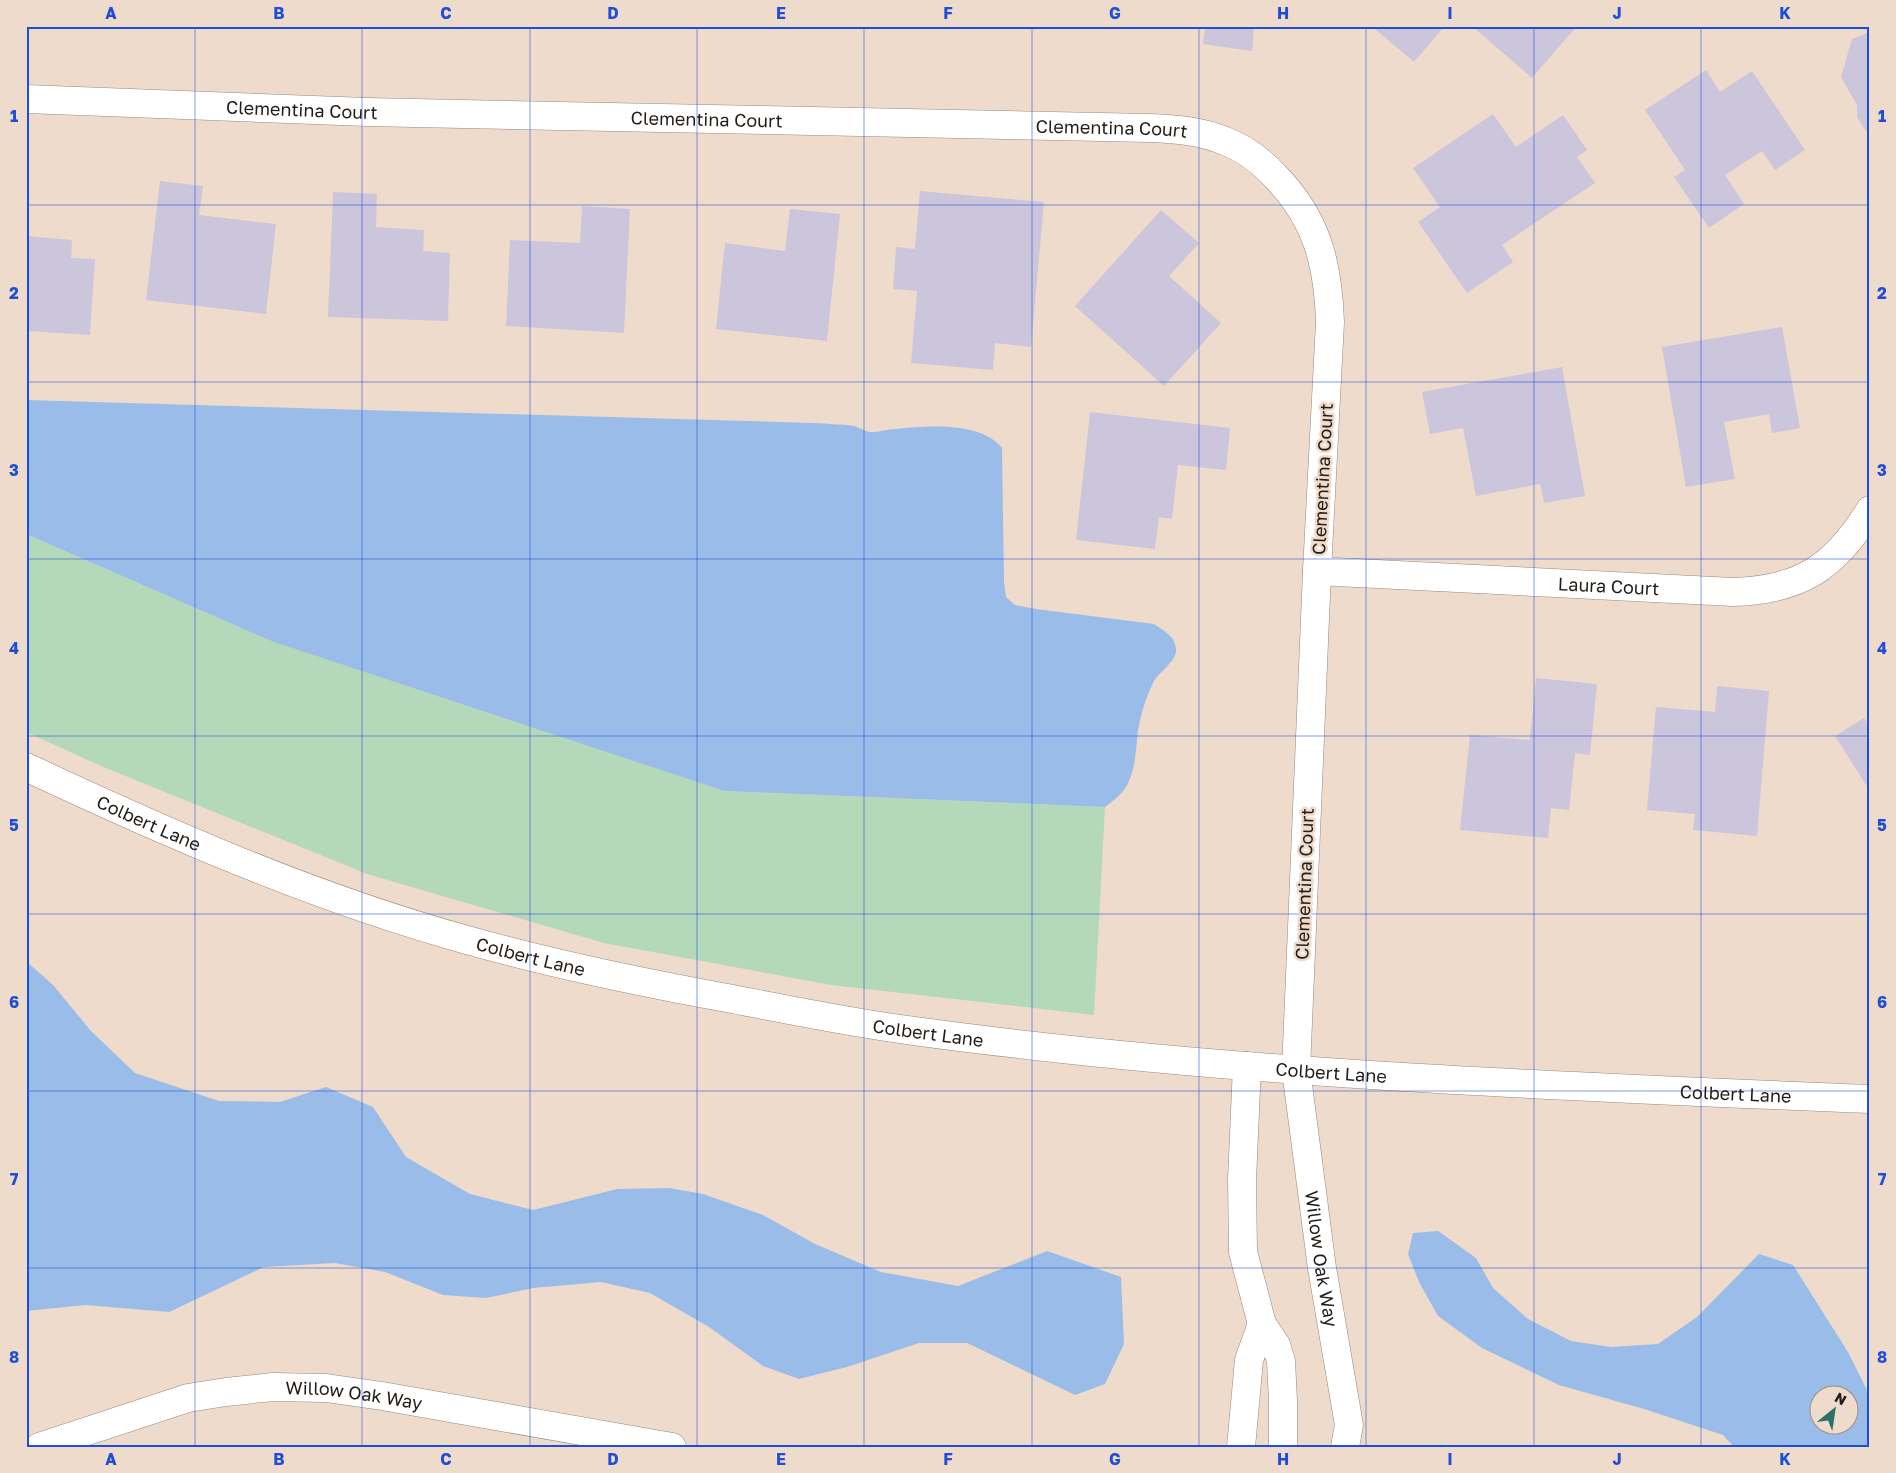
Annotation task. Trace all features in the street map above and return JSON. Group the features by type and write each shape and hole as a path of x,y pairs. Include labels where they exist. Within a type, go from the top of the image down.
{"street":[{"name":"Clementina Court","path":"26,99 376,113 1150,128 1207,134 1228,141 1268,168 1288,189 1304,211 1314,230 1326,270 1330,322 1317,571 1296,1070"},
{"name":"Laura Court","path":"1317,571 1733,592 1755,591 1776,588 1800,579 1819,568 1838,554 1852,538 1870,510"},
{"name":"Colbert Lane","path":"26,767 194,842 328,895 409,923 552,963 824,1018 1002,1042 1296,1070 1408,1078 1870,1099"},
{"path":"1248,1066 1242,1180 1243,1252 1262,1324 1276,1345 1281,1361 1284,1401 1283,1447"},
{"name":"Willow Oak Way","path":"1296,1070 1322,1268 1350,1424 1345,1447"},
{"path":"1241,1447 1249,1360 1262,1324"},
{"name":"Willow Oak Way","path":"39,1447 188,1398 273,1387 326,1388 382,1396 672,1447"}],"green space":[{"path":"26,534 271,641 724,791 1105,807 1094,1015 831,985 604,943 367,874 101,766 26,732"}],"water":[{"path":"26,400 812,423 854,426 872,432 923,427 967,429 981,433 992,439 1002,448 1004,582 1006,597 1015,605 1036,609 1154,624 1174,641 1176,654 1150,688 1138,730 1131,777 1121,794 1105,807 724,791 271,641 26,534"},
{"path":"26,961 53,985 91,1031 135,1073 219,1101 280,1102 326,1087 373,1107 406,1157 470,1194 533,1210 617,1189 669,1188 703,1194 763,1215 815,1244 881,1272 958,1286 1047,1251 1121,1277 1124,1344 1105,1384 1075,1395 967,1343 919,1343 847,1367 799,1379 763,1366 709,1327 650,1293 601,1282 533,1288 486,1298 443,1295 385,1272 335,1263 264,1267 169,1312 85,1305 26,1311"},
{"path":"1438,1231 1476,1258 1493,1288 1528,1319 1571,1341 1611,1347 1658,1344 1697,1317 1759,1254 1793,1265 1848,1352 1870,1396 1870,1447 1734,1447 1723,1435 1644,1409 1559,1385 1482,1348 1438,1316 1419,1282 1408,1254 1413,1233"}],"building":[{"path":"1205,26 1254,26 1252,51 1203,44"},
{"path":"1377,26 1445,26 1414,62 1375,29"},
{"path":"1472,26 1577,26 1532,78"},
{"path":"1870,32 1870,138 1857,117 1857,105 1841,77 1852,39"},
{"path":"1706,70 1720,92 1752,71 1805,150 1775,170 1762,151 1725,175 1744,204 1709,228 1674,177 1685,170 1645,110"},
{"path":"1493,114 1516,147 1563,115 1587,150 1577,157 1595,183 1502,245 1513,262 1467,293 1418,222 1440,207 1413,168"},
{"path":"160,181 203,186 199,215 276,224 266,314 146,300"},
{"path":"920,191 1044,202 1031,347 995,343 993,370 911,363 917,291 893,289 896,247 915,249"},
{"path":"333,192 377,194 376,227 424,230 423,251 450,253 448,321 328,317"},
{"path":"582,206 630,209 624,333 506,326 510,240 580,243"},
{"path":"790,209 840,214 827,341 716,329 725,243 785,251"},
{"path":"1161,210 1199,243 1169,276 1221,323 1164,386 1075,306"},
{"path":"26,236 72,240 71,258 95,259 90,335 26,331"},
{"path":"1782,327 1800,428 1772,433 1769,414 1724,422 1735,479 1686,487 1662,347"},
{"path":"1562,367 1585,496 1544,503 1540,484 1476,496 1463,428 1430,434 1422,392"},
{"path":"1090,412 1230,428 1226,470 1178,465 1172,519 1159,517 1155,549 1076,540"},
{"path":"1536,678 1597,684 1590,755 1575,753 1569,810 1551,808 1548,838 1460,830 1470,735 1530,740"},
{"path":"1717,686 1769,691 1757,836 1693,830 1695,814 1647,810 1656,707 1715,712"},
{"path":"1864,718 1870,727 1870,791 1835,736"}]}
